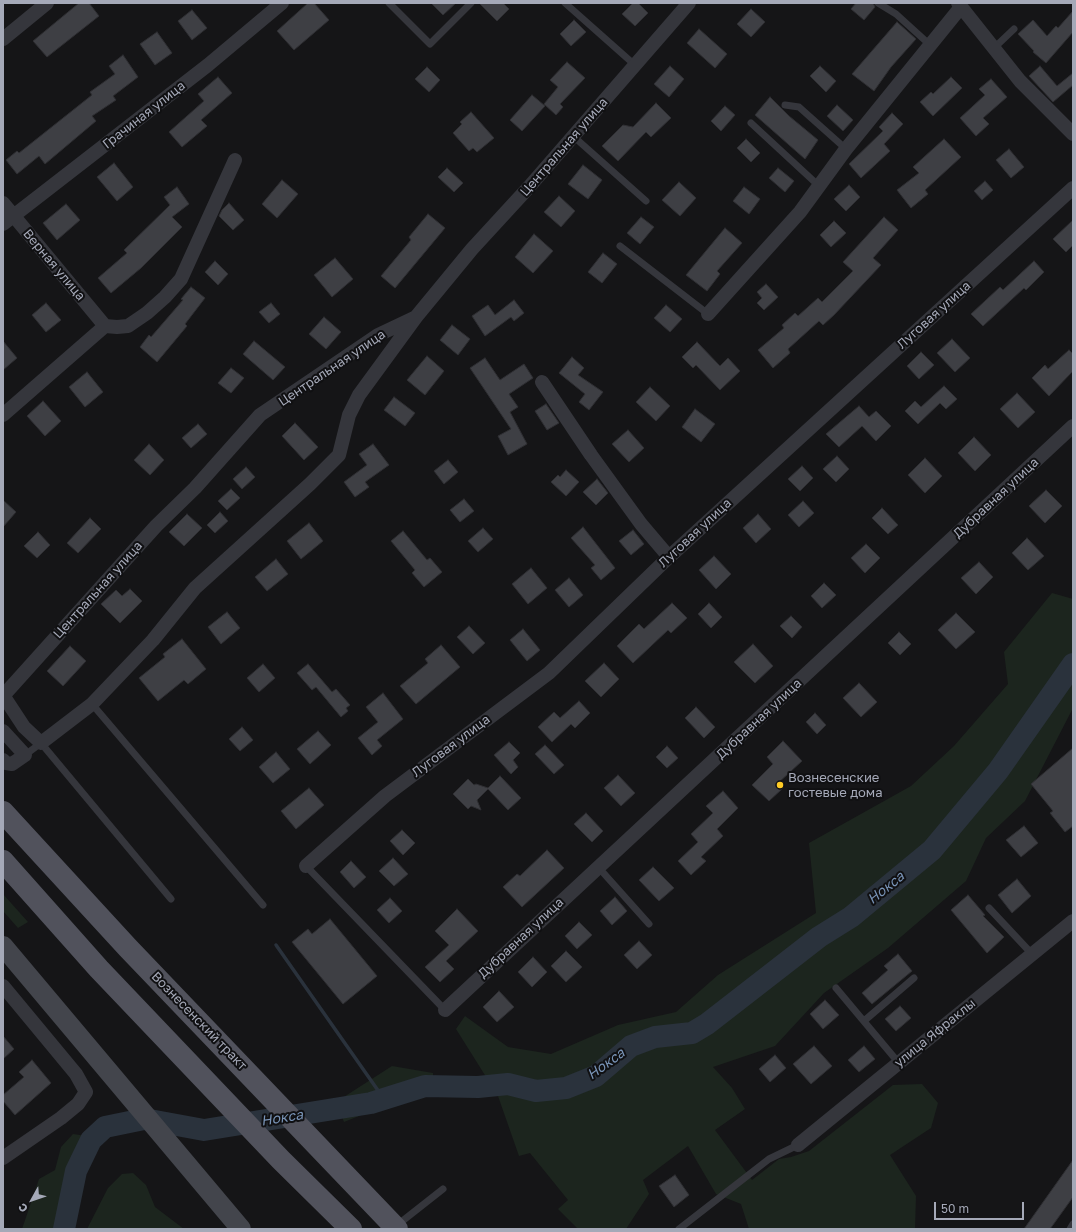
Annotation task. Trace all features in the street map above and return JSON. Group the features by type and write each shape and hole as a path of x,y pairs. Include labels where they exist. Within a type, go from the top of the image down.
{"main road":[{"name":"Вознесенский тракт","path":"3,812 128,948 259,1083 396,1228"},
{"path":"3,861 99,969 282,1160 351,1229"}],"street":[{"path":"3,39 47,3"},
{"name":"Грачиная улица","path":"8,220 208,66 282,3"},
{"name":"Центральная улица","path":"3,695 156,526 195,488 260,415 378,335 416,317 472,249 636,66 689,3"},
{"path":"708,314 800,212 846,149 959,5 1020,81 1073,134"},
{"path":"3,415 105,326 117,328 128,326 147,313 165,296 180,279 235,160"},
{"name":"Луговая улица","path":"306,866 385,796 549,673 668,557 1073,188"},
{"name":"Верная улица","path":"3,203 8,220 105,326"},
{"path":"3,695 24,727 41,743 92,704 153,640 195,588 310,484 339,455 349,415 360,395 416,317"},
{"path":"542,382 595,461 641,524 668,557"},
{"name":"Дубравная улица","path":"445,1010 1073,426"},
{"path":"3,731 25,755 12,764 6,763 3,760"},
{"name":"улица Яфраклы","path":"798,1145 1073,921"},
{"path":"3,946 241,1229"},
{"path":"3,986 76,1074 86,1092 78,1104 61,1118 3,1158"}],"lane":[{"path":"389,3 430,44 471,3"},
{"path":"565,3 636,66"},
{"path":"878,3 896,14 929,44"},
{"path":"994,48 1014,28"},
{"path":"785,105 799,107 846,149"},
{"path":"751,123 819,186"},
{"path":"573,136 646,201"},
{"path":"620,246 708,314"},
{"path":"92,704 263,905"},
{"path":"25,755 41,743 171,900"},
{"path":"306,866 445,1010"},
{"path":"599,868 649,924"},
{"path":"989,908 1032,954"},
{"path":"864,1021 914,978"},
{"path":"836,988 898,1062"},
{"path":"679,1229 769,1159 798,1145"},
{"path":"396,1228 443,1189"},
{"path":"1070,1229 1073,1224"}],"shaded area":[{"path":"1052,593 1073,599 1073,708 1025,801 986,838 966,881 888,948 824,993 775,1046 713,1067 732,1088 745,1109 715,1130 752,1180 779,1159 809,1151 893,1085 922,1084 938,1103 931,1128 890,1155 916,1196 915,1229 749,1229 741,1204 716,1194 688,1146 643,1180 649,1194 626,1229 578,1229 558,1209 568,1200 530,1153 519,1156 498,1096 456,1029 465,1016 508,1047 551,1054 618,1025 676,1012 718,975 816,913 809,843 911,786 954,746 1008,684 1004,652"},
{"path":"3,894 28,922 18,928 3,911"},
{"path":"392,1066 433,1073 434,1088 406,1101 379,1108 344,1122 336,1102"},
{"path":"73,1134 87,1136 71,1162 59,1229 22,1229 39,1179 55,1170 61,1147"},
{"path":"133,1173 146,1185 155,1207 184,1229 87,1229 108,1188 122,1174"}],"building":[{"path":"79,3 89,3 99,16 47,57 33,41"},
{"path":"308,3 314,3 329,20 294,50 277,31"},
{"path":"431,3 456,3 443,15"},
{"path":"479,3 503,3 509,9 497,21"},
{"path":"633,3 638,3 648,13 635,26 622,14"},
{"path":"856,3 873,3 875,7 864,20 851,9"},
{"path":"751,9 765,22 751,37 737,24"},
{"path":"192,10 207,28 192,40 178,21"},
{"path":"1073,11 1073,32 1046,63 1033,52 1034,51 1018,34 1033,20 1047,36 1056,26 1058,28"},
{"path":"574,20 586,32 571,46 560,34"},
{"path":"897,22 916,39 891,67 874,91 852,74"},
{"path":"699,29 727,54 715,68 687,43"},
{"path":"157,32 172,53 155,65 140,44"},
{"path":"123,55 138,77 113,96 116,100 92,116 96,121 45,164 39,156 17,174 6,160 17,151 19,153 92,95 90,92 115,74 109,66"},
{"path":"567,62 585,78 560,104 563,107 556,115 544,104 558,87 550,80"},
{"path":"670,66 684,79 669,97 654,84"},
{"path":"820,66 836,81 826,92 810,76"},
{"path":"1040,66 1057,86 1073,73 1073,85 1053,102 1029,76"},
{"path":"427,67 440,80 429,92 415,79"},
{"path":"218,77 232,93 201,120 207,126 182,147 169,132 204,101 198,94"},
{"path":"951,77 962,88 933,116 920,102 931,92 933,94"},
{"path":"991,79 1007,97 983,118 989,124 976,136 960,118 985,95 979,89"},
{"path":"532,95 545,106 522,131 510,120"},
{"path":"770,97 789,116 818,140 805,159 755,115"},
{"path":"656,103 671,118 651,137 646,132 618,161 602,146 623,125 633,127"},
{"path":"837,105 853,120 843,131 827,116"},
{"path":"725,106 735,115 721,131 711,121"},
{"path":"471,112 494,138 477,152 473,148 469,151 453,133 462,124 460,122"},
{"path":"892,113 903,124 884,144 890,151 861,178 849,164 883,131 879,127"},
{"path":"746,139 760,153 751,162 737,148"},
{"path":"944,139 961,157 925,190 928,194 911,208 897,190 919,173 913,167"},
{"path":"1009,149 1024,167 1011,178 996,160"},
{"path":"114,163 133,187 117,201 97,177"},
{"path":"583,165 602,180 588,199 568,184"},
{"path":"447,168 463,183 454,192 438,177"},
{"path":"778,168 794,181 785,192 769,178"},
{"path":"282,180 298,194 277,218 262,204"},
{"path":"985,181 993,190 982,200 974,191"},
{"path":"679,182 696,198 680,216 662,200"},
{"path":"849,185 860,197 846,211 834,199"},
{"path":"177,187 189,204 172,217 182,227 141,268 111,293 98,278 127,253 124,250 170,205 164,197"},
{"path":"744,187 760,199 749,214 733,201"},
{"path":"559,196 575,211 561,227 544,212"},
{"path":"229,203 244,220 233,230 219,216 222,210"},
{"path":"66,204 80,220 57,240 43,223"},
{"path":"428,214 445,228 395,288 381,276 411,240 409,237"},
{"path":"641,217 654,227 640,244 627,233"},
{"path":"884,217 898,230 873,258 881,265 834,315 823,325 819,321 788,349 790,353 773,368 758,350 784,328 782,325 795,313 798,316 818,298 822,302 853,271 843,262"},
{"path":"1073,220 1073,245 1066,252 1053,239"},
{"path":"834,221 846,233 831,247 820,235"},
{"path":"725,228 742,243 717,271 720,274 707,291 686,275"},
{"path":"534,234 553,251 533,273 515,257"},
{"path":"603,253 617,264 602,283 588,272"},
{"path":"335,258 353,279 332,297 314,275"},
{"path":"215,261 228,274 218,285 205,272"},
{"path":"1034,261 1044,272 1026,290 1024,288 983,326 971,314 1000,287 1003,290"},
{"path":"766,284 778,297 764,310 757,303 762,298 757,292"},
{"path":"191,287 205,298 185,324 187,326 157,362 140,347 149,335 151,337 183,300 181,299"},
{"path":"514,300 524,313 514,321 511,317 485,336 472,316 488,305 495,315"},
{"path":"46,303 61,320 46,332 32,315"},
{"path":"271,303 280,314 269,323 259,312"},
{"path":"666,305 682,319 670,332 654,318"},
{"path":"324,317 341,332 326,349 309,334"},
{"path":"452,325 470,339 458,355 440,340"},
{"path":"952,339 970,358 955,372 937,353"},
{"path":"3,341 17,358 3,370"},
{"path":"254,341 285,367 273,380 243,354"},
{"path":"697,342 720,366 728,358 740,371 720,390 696,365 693,368 682,357"},
{"path":"1069,350 1073,354 1073,371 1049,396 1032,378 1045,365 1048,369"},
{"path":"921,352 934,365 919,379 907,366"},
{"path":"427,356 444,371 425,395 407,380"},
{"path":"572,357 584,368 578,375 603,392 589,410 579,402 585,394 559,373"},
{"path":"485,358 500,380 524,364 533,378 509,394 518,407 510,412 527,444 508,455 498,436 511,429 470,368"},
{"path":"231,368 244,378 231,393 218,383"},
{"path":"87,372 103,392 85,407 69,387"},
{"path":"944,386 957,399 946,409 940,403 918,424 905,411 915,401 921,407"},
{"path":"650,387 670,406 656,421 636,402"},
{"path":"1017,393 1035,412 1018,428 1000,409"},
{"path":"394,397 415,413 405,426 384,410"},
{"path":"43,401 61,421 45,436 27,416"},
{"path":"546,404 559,423 547,430 535,411"},
{"path":"859,406 869,417 876,411 891,426 876,441 862,426 839,447 826,434"},
{"path":"695,409 715,424 701,442 682,427"},
{"path":"295,423 318,447 304,460 282,436"},
{"path":"198,424 207,434 191,448 182,438"},
{"path":"628,430 644,448 629,462 612,444"},
{"path":"974,437 991,455 975,471 958,453"},
{"path":"149,444 164,460 150,475 134,460"},
{"path":"373,444 389,465 365,482 369,487 355,497 344,482 367,465 359,454"},
{"path":"837,456 849,469 836,482 823,469"},
{"path":"925,458 942,476 925,493 908,475"},
{"path":"448,460 458,472 444,484 434,471"},
{"path":"802,466 813,478 800,491 788,479"},
{"path":"246,467 255,477 242,489 233,479"},
{"path":"566,470 579,482 566,496 551,482 558,475 560,477"},
{"path":"597,479 608,493 596,505 583,492"},
{"path":"231,489 240,498 227,510 218,501"},
{"path":"1046,490 1062,506 1045,523 1029,506"},
{"path":"464,499 474,511 460,522 450,510"},
{"path":"3,500 16,512 3,527"},
{"path":"803,501 814,513 799,527 788,515"},
{"path":"882,508 898,525 888,534 872,518"},
{"path":"220,512 228,521 215,533 207,525"},
{"path":"187,514 202,528 184,546 169,532"},
{"path":"758,514 771,529 756,543 743,528"},
{"path":"90,518 101,529 78,553 67,543"},
{"path":"309,523 323,541 301,559 287,541"},
{"path":"583,527 615,568 601,580 591,568 595,565 571,538"},
{"path":"483,528 493,539 478,552 468,541"},
{"path":"633,530 644,544 631,555 619,541"},
{"path":"403,531 427,560 430,558 442,572 424,587 412,573 415,570 391,541"},
{"path":"38,532 50,545 37,558 24,546"},
{"path":"1027,538 1044,556 1028,570 1012,553"},
{"path":"866,544 880,558 865,573 851,558"},
{"path":"714,556 731,574 716,589 699,570"},
{"path":"276,559 288,574 267,591 255,577"},
{"path":"979,562 993,577 976,594 961,578"},
{"path":"531,568 547,588 528,604 512,584"},
{"path":"569,578 583,595 569,607 555,590"},
{"path":"824,583 836,595 822,608 811,596"},
{"path":"130,589 142,601 120,623 101,604 116,590 122,596"},
{"path":"672,603 687,618 671,633 668,630 633,663 617,646 639,624 644,629"},
{"path":"709,603 722,617 711,628 698,614"},
{"path":"227,612 240,628 221,644 208,627"},
{"path":"956,613 975,632 956,649 938,630"},
{"path":"791,616 802,627 792,638 780,626"},
{"path":"469,626 485,643 473,654 457,637"},
{"path":"523,629 540,650 527,661 510,640"},
{"path":"899,632 911,644 900,655 888,643"},
{"path":"182,639 206,669 188,684 184,680 158,701 139,678 165,657 163,654"},
{"path":"753,644 773,666 755,683 734,662"},
{"path":"441,645 460,667 416,704 400,686 428,663 425,659"},
{"path":"70,646 86,661 63,686 47,671"},
{"path":"604,663 619,679 601,697 585,681"},
{"path":"263,664 275,678 259,692 247,678"},
{"path":"308,664 332,692 336,689 350,705 346,708 348,711 341,717 316,687 312,690 297,673"},
{"path":"859,683 877,702 861,717 843,698"},
{"path":"383,693 403,719 377,740 382,746 372,755 358,738 378,722 366,707"},
{"path":"579,701 590,713 575,728 571,724 552,742 538,727 554,712 560,718"},
{"path":"696,707 715,727 704,738 685,718"},
{"path":"815,713 826,725 817,734 806,722"},
{"path":"242,727 253,740 240,751 229,739"},
{"path":"318,731 331,745 310,764 297,749"},
{"path":"783,741 802,761 777,784 782,789 769,801 752,785 773,764 767,757"},
{"path":"509,742 520,753 513,760 518,767 511,774 494,755"},
{"path":"545,745 564,765 554,774 535,754"},
{"path":"667,746 678,758 667,768 656,757"},
{"path":"1073,748 1073,826 1065,832 1050,813 1053,811 1031,784"},
{"path":"276,752 290,769 273,783 259,767"},
{"path":"618,775 635,793 621,806 604,788"},
{"path":"500,776 521,798 508,810 488,789 477,800 481,810 471,806 468,809 453,794 468,779 474,785 476,784 488,788"},
{"path":"309,788 324,805 296,829 281,811"},
{"path":"723,791 738,808 717,829 723,836 701,857 706,861 691,875 678,861 698,842 691,834 713,813 706,806"},
{"path":"586,813 603,831 592,842 574,824"},
{"path":"1024,826 1038,843 1021,857 1006,840"},
{"path":"402,830 415,843 403,855 390,841"},
{"path":"547,850 564,868 522,907 503,887 517,874 520,876"},
{"path":"393,858 408,874 394,886 379,871"},
{"path":"351,861 366,877 354,888 340,872"},
{"path":"653,867 674,888 659,901 639,880"},
{"path":"1017,879 1031,896 1012,913 998,895"},
{"path":"968,895 985,915 983,916 1004,937 987,953 951,910"},
{"path":"615,897 627,911 612,925 600,911"},
{"path":"390,898 402,911 389,923 377,910"},
{"path":"457,909 478,931 446,961 454,969 440,982 425,967 449,945 435,931"},
{"path":"330,919 377,976 343,1004 292,942 308,929 312,934"},
{"path":"579,922 592,935 577,949 565,936"},
{"path":"639,941 652,955 637,969 624,955"},
{"path":"566,951 582,967 566,982 551,966"},
{"path":"898,954 912,971 872,1004 862,993 888,970 884,966"},
{"path":"533,957 547,972 532,987 518,972"},
{"path":"499,991 514,1007 497,1022 483,1007"},
{"path":"825,1000 839,1015 823,1029 810,1014"},
{"path":"900,1006 911,1018 896,1031 885,1019"},
{"path":"3,1036 14,1049 3,1059"},
{"path":"814,1046 832,1066 811,1084 793,1064"},
{"path":"864,1046 875,1059 859,1072 848,1060"},
{"path":"775,1055 786,1068 770,1082 759,1069"},
{"path":"32,1060 51,1083 15,1115 3,1101 3,1095 24,1077 19,1072"},
{"path":"1073,1160 1073,1197 1050,1229 1024,1229"},
{"path":"675,1175 689,1195 674,1207 659,1186"}],"waterway":[{"name":"Нокса","path":"64,1229 76,1171 91,1140 105,1127 144,1119 204,1130 371,1103 425,1086 478,1087 508,1084 536,1091 566,1088 596,1076 631,1046 655,1037 692,1033 707,1024 819,937 851,917 932,850 998,771 1073,664"},
{"path":"276,945 384,1099"}],"place":[{"name":"Вознесенские гостевые дома","path":"780,785"}]}
